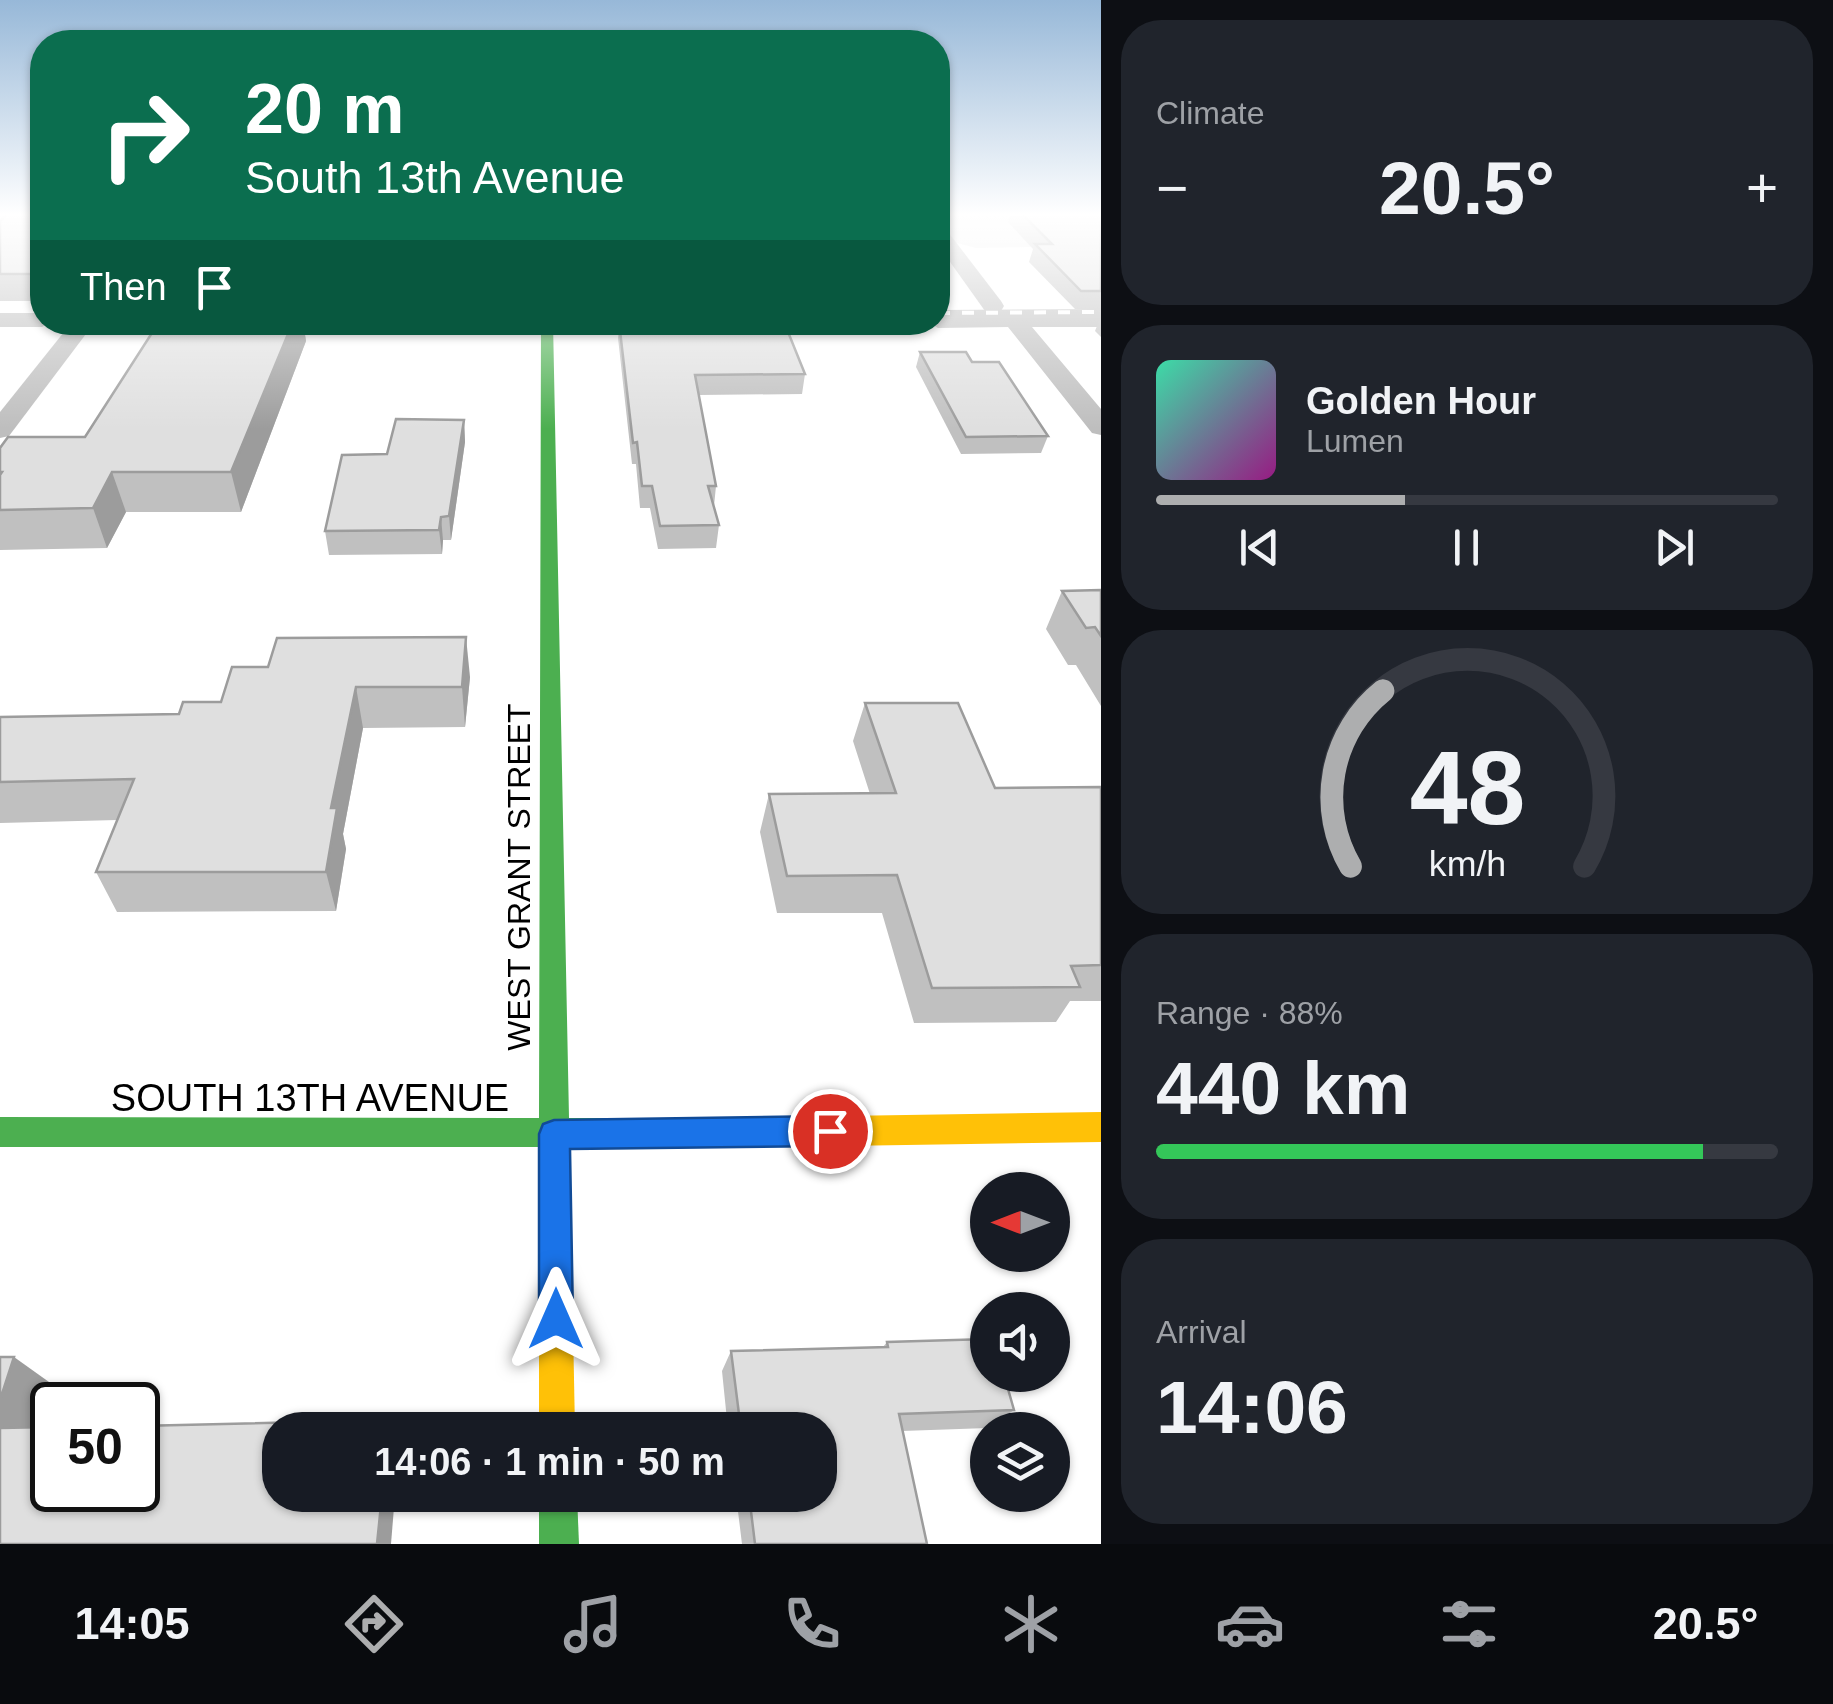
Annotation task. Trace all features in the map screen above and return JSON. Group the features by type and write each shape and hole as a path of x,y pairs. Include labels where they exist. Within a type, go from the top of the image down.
{"main road":[{"name":"WEST GRANT STREET","path":"547,335 558,1412"},
{"name":"SOUTH 13TH AVENUE","path":"0,1132 554,1134 1100,1127"},
{"path":"558,1512 559,1544"}],"street":[{"path":"977,285 993,306"},
{"path":"950,306 1100,306"},
{"path":"0,320 30,320"},
{"path":"950,321 1100,320"},
{"path":"1014,321 1100,427"},
{"path":"0,430 74,335"}],"building":[{"path":"1075,285 1101,285 1101,291 1081,291"},
{"path":"151,335 288,335 231,472 112,472 93,508 0,510 0,448 8,437 85,437"},
{"path":"621,335 789,335 805,374 695,375 716,486 708,486 719,525 660,526 652,486 642,486 637,442 633,443"},
{"path":"920,352 966,352 972,362 999,362 1048,436 966,437"},
{"path":"396,419 464,420 449,516 441,517 439,530 325,531 342,455 387,454"},
{"path":"1101,590 1101,636 1095,627 1086,628 1062,591"},
{"path":"466,637 462,687 356,687 331,808 337,808 326,872 96,872 134,779 0,782 0,717 179,714 183,702 221,702 232,667 268,667 277,638"},
{"path":"865,703 958,703 995,788 1101,787 1101,965 1071,966 1080,987 932,988 897,875 787,876 769,794 896,793"},
{"path":"970,1340 970,1392 1009,1392 1014,1410 899,1414 927,1544 755,1544 751,1512 837,1512 837,1412 739,1412 731,1351 888,1347 887,1342"},
{"path":"0,1357 14,1357 0,1400"},
{"path":"262,1423 262,1512 380,1512 377,1544 0,1544 0,1428 30,1427 30,1512 160,1512 160,1425"}],"railway":[{"path":"950,313 1101,312"}],"traffic: fast":[{"path":"547,335 555,1224"},
{"path":"0,1132 708,1133"},
{"path":"558,1512 559,1544"}],"traffic: slow":[{"path":"708,1133 1101,1127"},
{"path":"555,1224 557,1412"}],"route":[{"path":"556,1319 554,1134 830,1131"}]}
